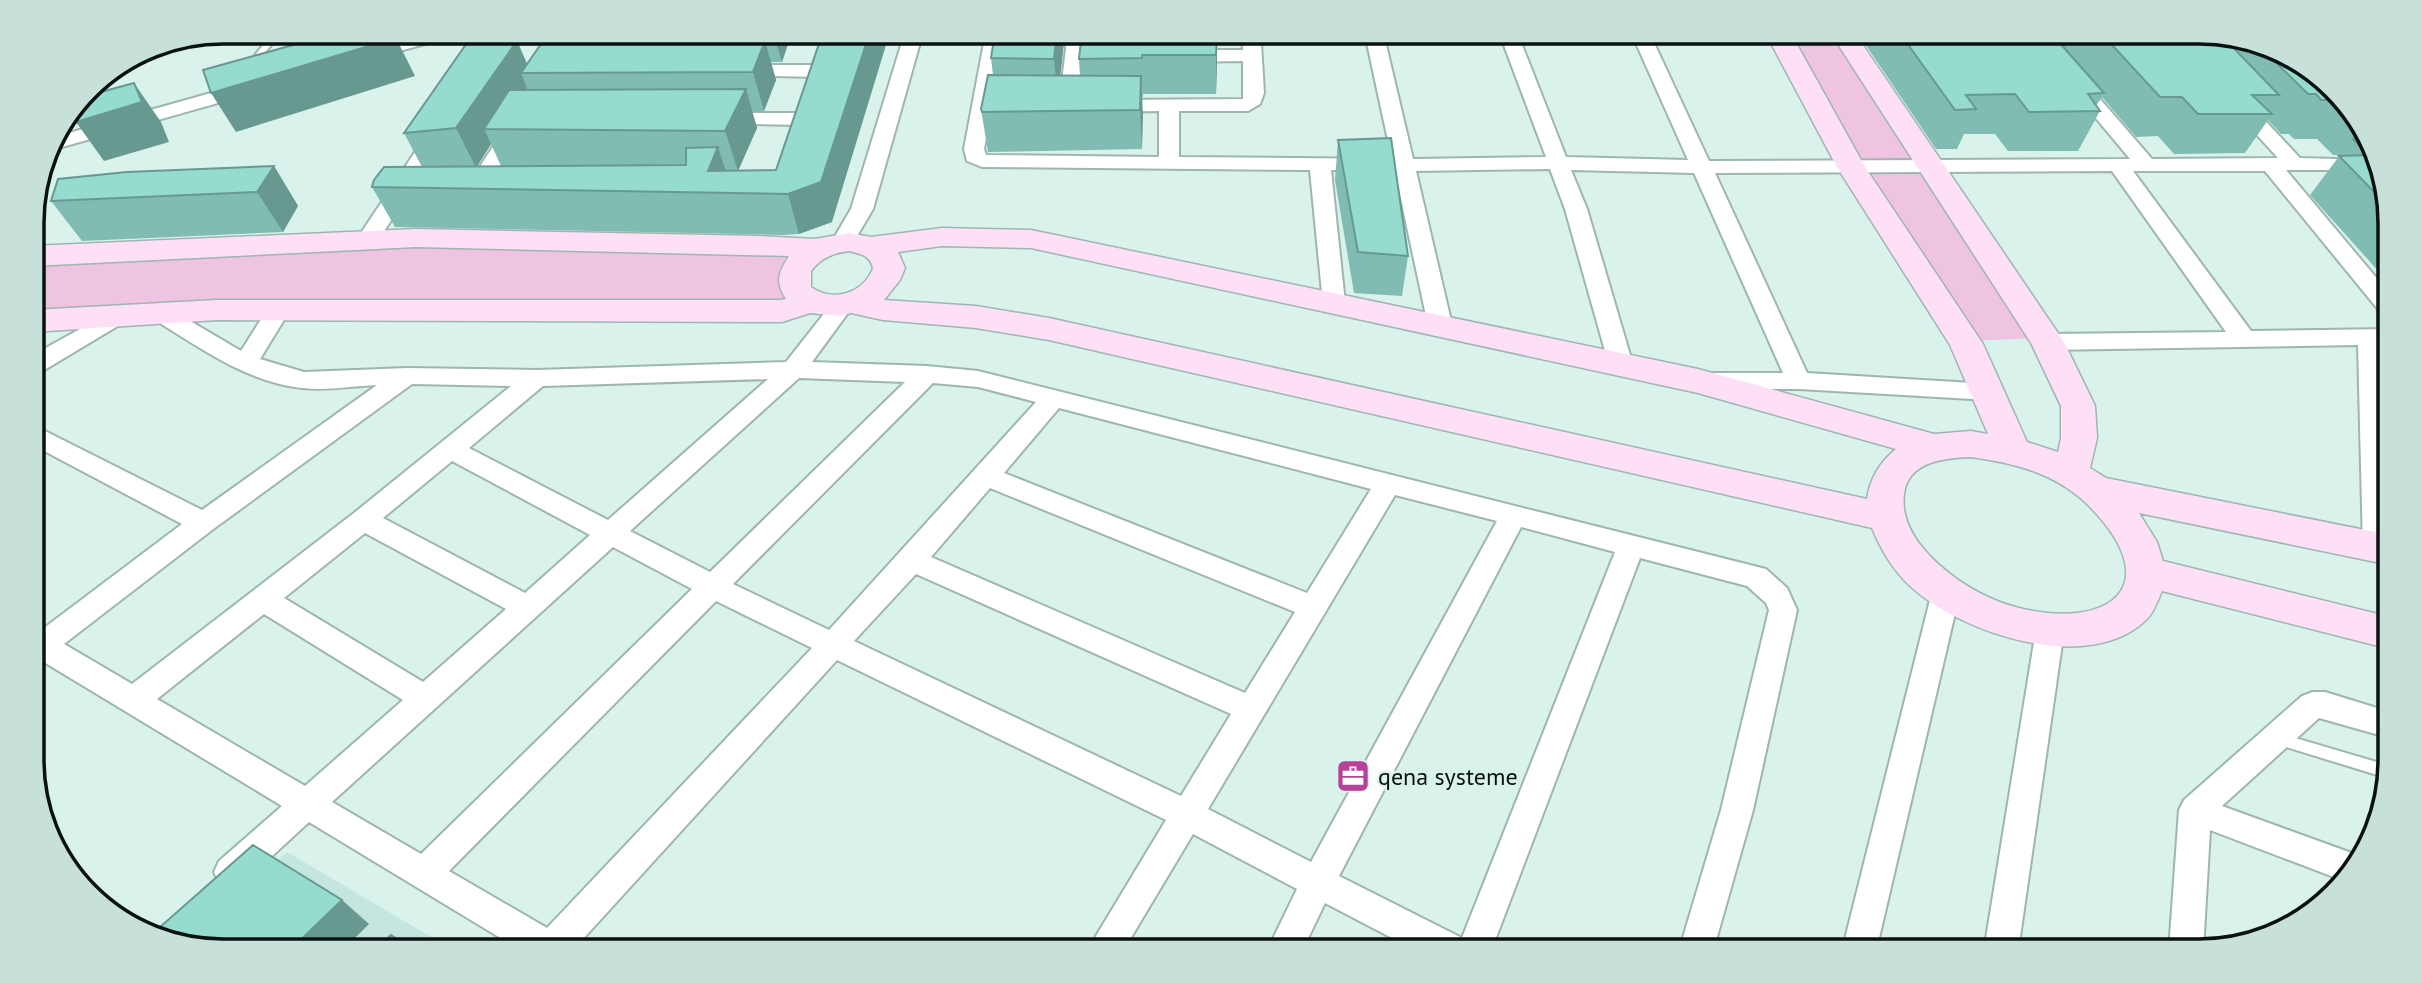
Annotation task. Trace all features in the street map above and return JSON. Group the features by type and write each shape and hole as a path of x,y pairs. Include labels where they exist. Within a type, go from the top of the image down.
{"street":[{"path":"344,61 405,44"},
{"path":"465,92 496,44"},
{"path":"850,245 910,44"},
{"path":"993,44 974,157 982,161 1320,165 1557,163 1704,167 2368,164"},
{"path":"1069,106 1080,56 1078,44"},
{"path":"1169,56 1232,44"},
{"path":"1044,106 1248,105 1253,100 1258,44"},
{"path":"1376,44 1440,325"},
{"path":"1512,44 1576,209 1621,365"},
{"path":"1646,44 1704,167 1798,380"},
{"path":"1784,44 1851,167 1966,344 2013,450"},
{"path":"1850,44 2047,342 2078,407 2084,482 2123,516 2141,544 2148,572 2144,593 2131,610 2110,623 2082,630 2050,630 1996,618 1946,592 1905,556 1892,536 1885,517 1885,486 1903,462 1934,447"},
{"path":"2043,44 2147,166"},
{"path":"791,141 824,51"},
{"path":"719,71 817,71"},
{"path":"64,141 279,80"},
{"path":"2220,83 2295,165"},
{"path":"981,105 1006,105"},
{"path":"1169,107 1169,164"},
{"path":"368,239 451,113"},
{"path":"478,185 526,117"},
{"path":"704,119 799,119"},
{"path":"1320,165 1334,303"},
{"path":"2271,165 2378,295"},
{"path":"2119,166 2244,339"},
{"path":"453,186 506,185"},
{"path":"401,188 427,187"},
{"path":"44,255 368,239 759,245 850,245 942,237 1031,239 1698,382 1934,447 1971,444 2013,450 2084,482 2378,547"},
{"path":"213,888 793,370 830,309 880,287 890,271 890,261 885,253 850,245 806,257 793,276 792,287 800,296 830,309"},
{"path":"44,320 160,313 278,310 830,309 976,317 1049,329 1885,517"},
{"path":"246,362 278,310"},
{"path":"160,313 270,374 304,380 793,370 927,374 978,379 1756,578 1777,596 1783,610 1737,810 1699,939"},
{"path":"44,360 118,316"},
{"path":"2047,342 2378,337"},
{"path":"424,874 927,374"},
{"path":"44,640 407,376"},
{"path":"135,699 363,520 537,377"},
{"path":"1698,382 1798,380 1989,393"},
{"path":"563,939 912,559 1054,398"},
{"path":"44,440 203,523"},
{"path":"450,449 713,587 1186,814 1427,939"},
{"path":"986,476 1313,607"},
{"path":"1111,939 1389,482"},
{"path":"1290,939 1514,515"},
{"path":"363,520 527,607"},
{"path":"1479,939 1630,545"},
{"path":"912,559 1250,709"},
{"path":"2148,572 2378,630"},
{"path":"1862,939 1946,592"},
{"path":"262,599 425,698"},
{"path":"2003,939 2050,630"},
{"path":"44,647 135,699 532,939"},
{"path":"2187,939 2195,810 2306,710 2318,704 2378,722"},
{"path":"2195,810 2343,866"}],"lane":[{"path":"268,44 259,55 279,80"},
{"path":"2275,738 2378,769"}],"shaded area":[{"path":"1786,44 1849,44 2039,338 1966,341"},
{"path":"358,247 798,254 779,279 787,302 152,310 44,315 44,266 130,257"},
{"path":"287,852 435,939 223,939 186,935"}],"building":[{"path":"297,44 376,44 211,93 203,70"},
{"path":"466,44 515,44 456,128 404,133"},
{"path":"541,44 764,44 753,72 521,73"},
{"path":"819,44 866,44 821,182 788,194 372,187 384,167 686,165 686,148 718,147 708,171 776,170"},
{"path":"993,44 1056,44 1054,59 991,58"},
{"path":"1081,44 1216,44 1216,55 1142,55 1142,58 1079,59"},
{"path":"1908,44 2061,44 2104,93 2088,94 2100,111 2029,112 2015,94 1966,95 1976,109 1955,110"},
{"path":"2111,44 2211,44 2232,47 2279,95 2252,95 2272,114 2198,114 2182,97 2160,97"},
{"path":"2273,60 2299,74 2329,100 2321,100 2316,94 2308,94"},
{"path":"988,75 1141,76 1140,110 982,112"},
{"path":"134,83 142,102 76,122 100,92"},
{"path":"746,89 725,131 484,129 509,90"},
{"path":"1391,138 1408,256 1358,252 1338,140"},
{"path":"2365,155 2376,194 2339,156"},
{"path":"274,166 257,192 51,201 58,179 127,172"},
{"path":"253,845 342,900 301,939 199,938 159,928"}],"place":[{"name":"qena systeme","path":"1353,776"}]}
